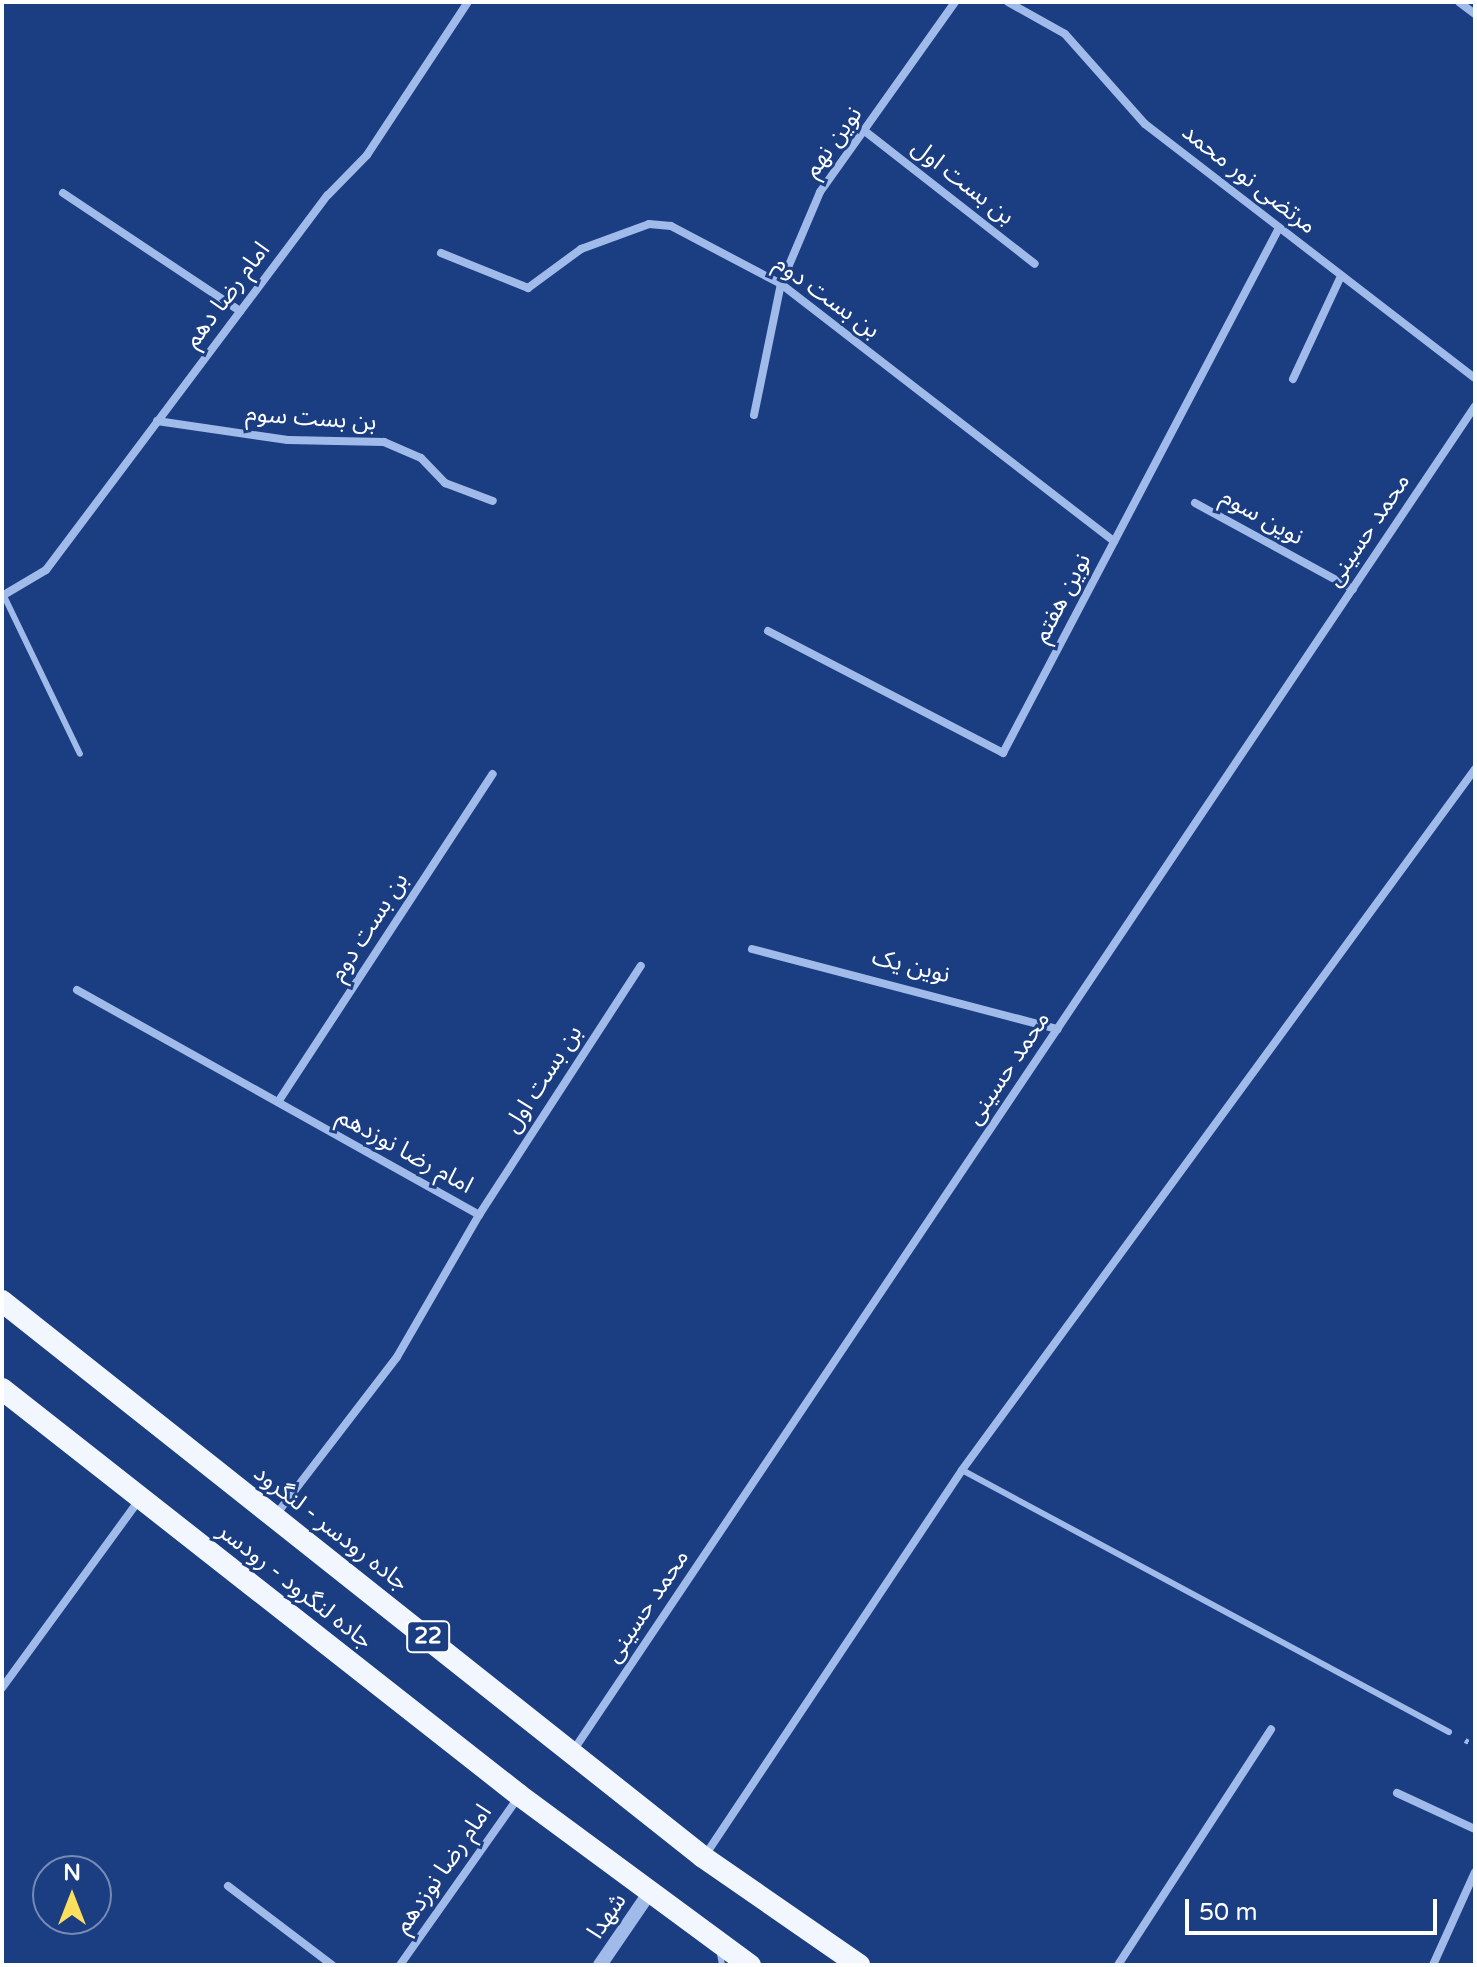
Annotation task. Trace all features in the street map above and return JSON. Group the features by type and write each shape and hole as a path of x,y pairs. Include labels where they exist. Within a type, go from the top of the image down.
{"highway":[{"name":"جاده رودسر - لنگرود","path":"2,1301 703,1857 859,1965"},
{"name":"جاده لنگرود - رودسر","path":"2,1389 519,1795 750,1965"}],"street":[{"name":"امام رضا دهم","path":"3,596 46,570 240,311 367,155 468,2"},
{"name":"نوین نهم","path":"754,415 781,284 820,192 866,132 955,2"},
{"name":"مرتضی نور محمد","path":"1008,2 1065,34 1145,124 1475,378"},
{"path":"1459,2 1475,14"},
{"name":"بن بست اول","path":"866,132 1035,264"},
{"path":"63,193 240,311"},
{"name":"بن بست دوم","path":"441,253 528,288 581,249 660,225 781,284 1114,541"},
{"name":"نوین هفتم","path":"768,631 1003,753 1279,228"},
{"path":"1293,379 1341,276"},
{"name":"محمد حسینی","path":"573,1752 1475,406"},
{"name":"بن بست سوم","path":"157,421 288,440 384,442 421,458 445,483 493,501"},
{"name":"نوین سوم","path":"1195,503 1353,589"},
{"path":"703,1857 962,1470 1475,769"},
{"name":"بن بست دوم","path":"278,1102 493,774"},
{"name":"نوین یک","path":"752,949 1058,1029"},
{"name":"بن بست اول","path":"479,1215 641,966"},
{"name":"امام رضا نوزدهم","path":"77,990 479,1215 397,1357 274,1516"},
{"path":"2,1688 140,1498"},
{"path":"1118,1965 1271,1729"},
{"path":"1397,1793 1475,1829"},
{"name":"امام رضا نوزدهم","path":"400,1965 519,1795"},
{"path":"1433,1965 1475,1872"},
{"path":"228,1886 332,1965"},
{"name":"شهدا","path":"600,1965 650,1892"}],"lane":[{"path":"3,596 80,754"},
{"path":"962,1470 1449,1732"},
{"path":"717,1942 722,1965"}]}
